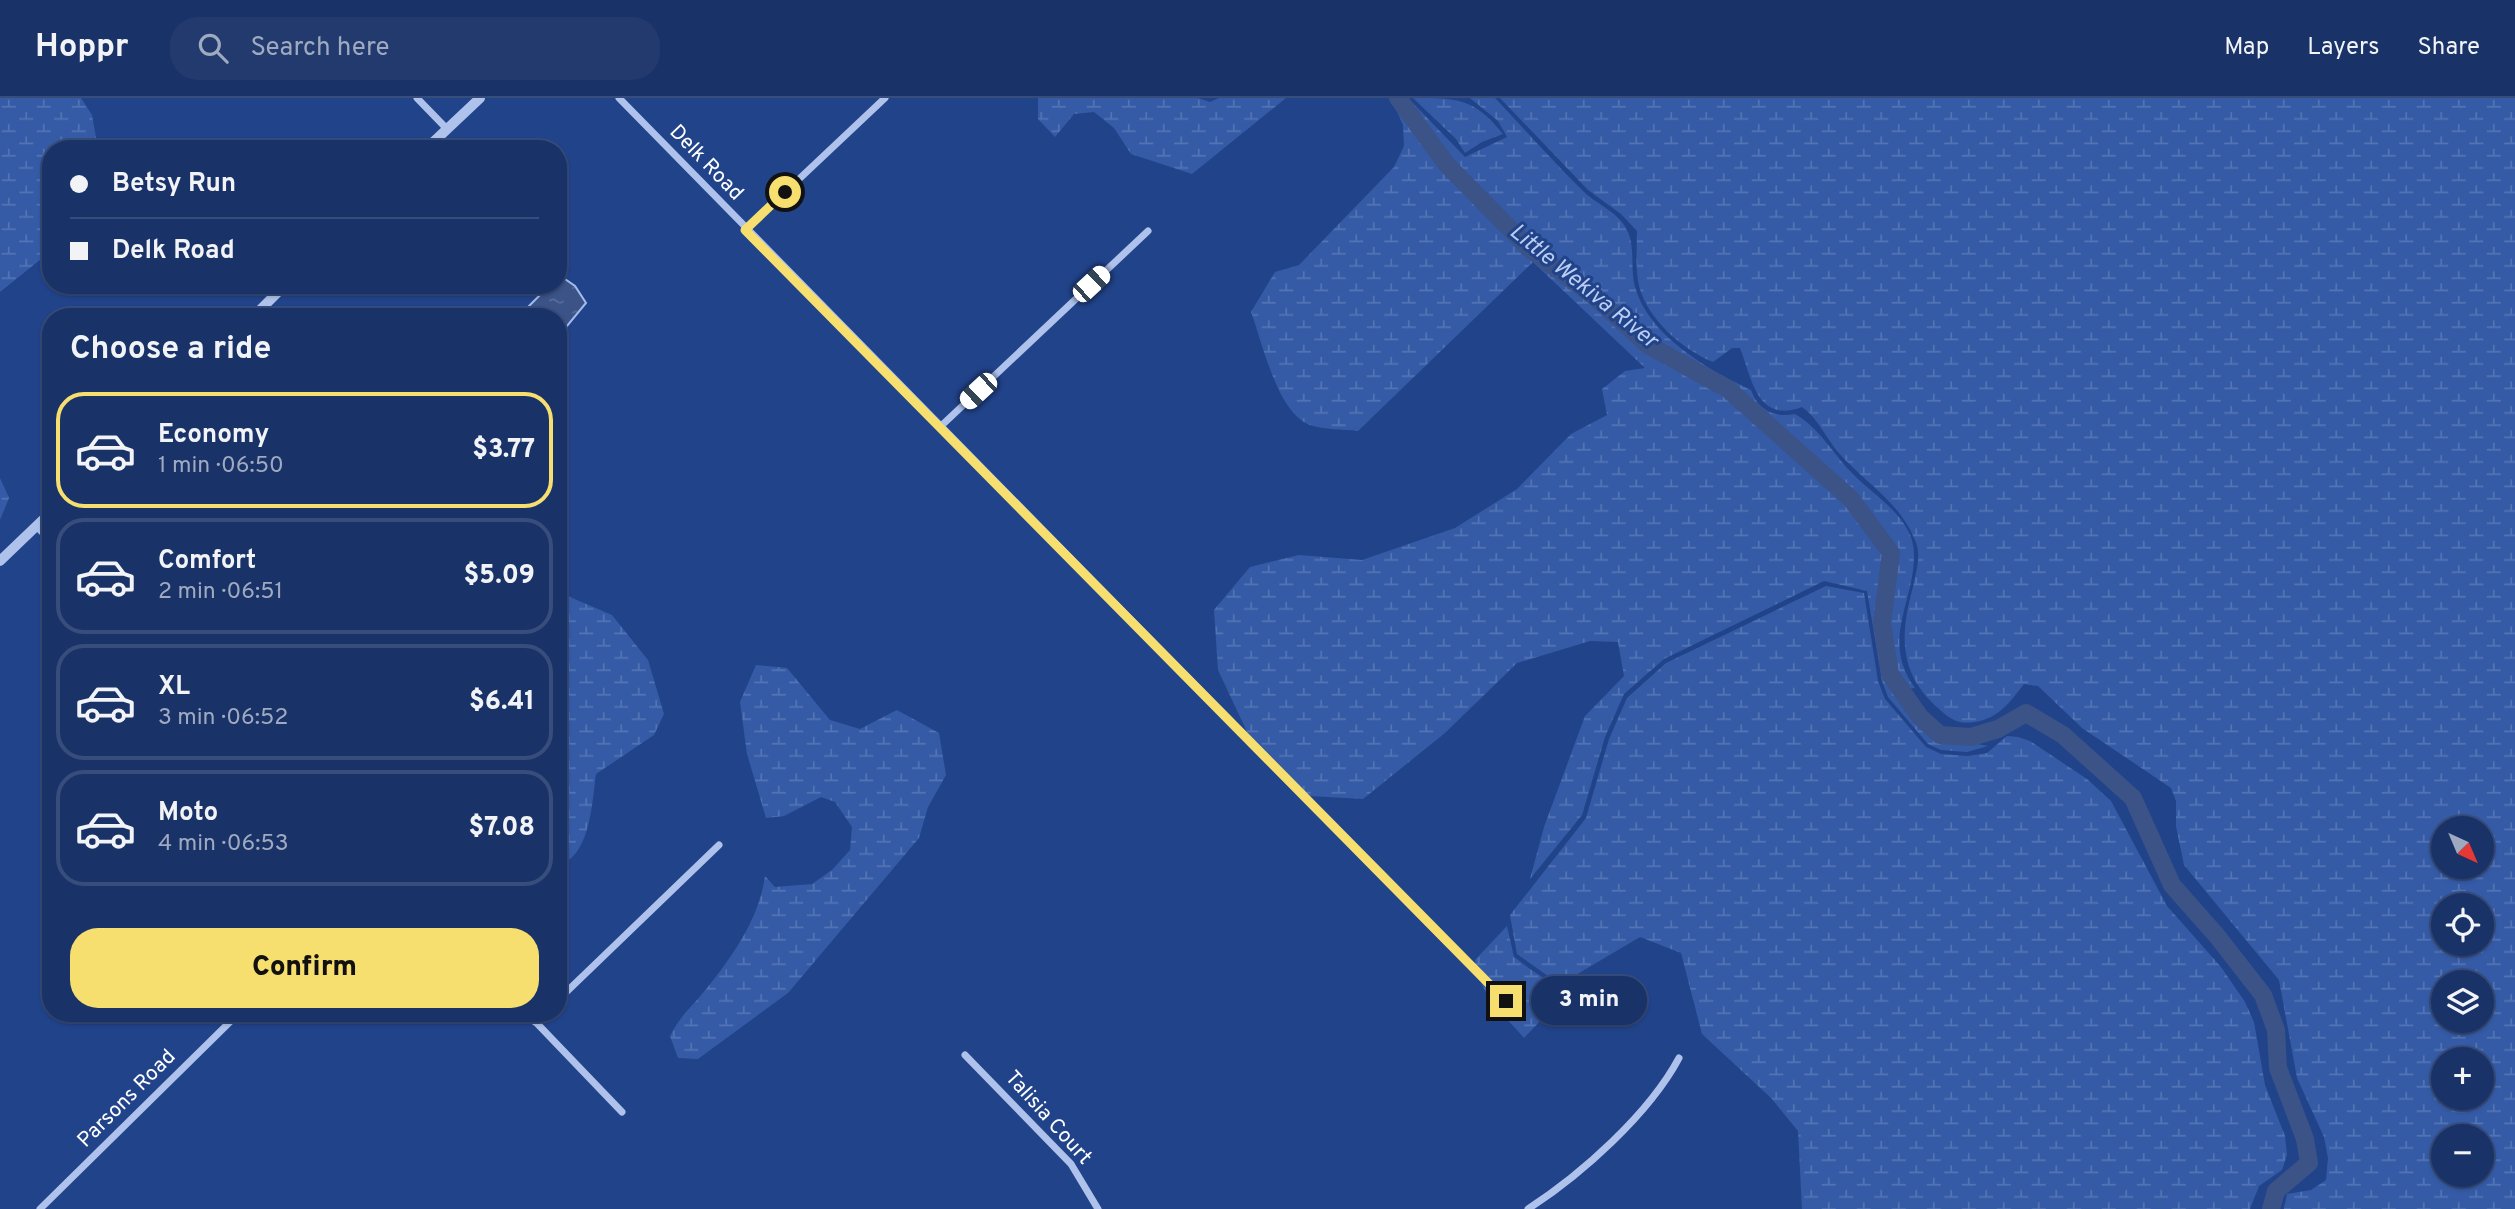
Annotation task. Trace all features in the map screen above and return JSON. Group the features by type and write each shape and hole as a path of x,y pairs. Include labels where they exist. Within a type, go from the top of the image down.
{"street":[{"path":"417,98 447,129"},
{"path":"435,140 480,98"},
{"name":"Delk Road","path":"619,98 745,230 1506,1001"},
{"path":"745,230 885,98"},
{"path":"940,427 1148,231"},
{"path":"262,308 276,294"},
{"path":"0,561 42,520"},
{"path":"36,526 42,532"},
{"path":"567,991 719,845"},
{"name":"Parsons Road","path":"40,1209 230,1022"},
{"path":"536,1022 622,1112"},
{"name":"Talisia Court","path":"965,1055 1071,1164 1098,1209"},
{"path":"1528,1209 1574,1176 1654,1100 1679,1058"}],"green space":[{"path":"0,98 81,98 92,115 96,140 42,140 42,258 0,292"},
{"path":"1038,98 1198,98 1210,102 1219,98 1286,98 1192,174 1131,154 1114,128 1094,112 1074,114 1055,137 1038,119"},
{"path":"1391,98 1408,98 1465,157 1507,137 1498,121 1470,98 1495,98 1583,191 1621,221 1630,236 1635,287 1642,304 1666,335 1699,361 1751,390 1758,403 1768,411 1780,415 1795,414 1804,420 1850,471 1900,518 1912,541 1914,554 1913,572 1902,621 1900,654 1915,688 1905,689 1902,703 1922,722 1940,733 1988,746 1967,752 1941,750 1928,744 1888,697 1882,681 1867,591 1824,581 1664,659 1624,694 1605,737 1582,815 1530,879 1544,827 1585,716 1624,676 1618,642 1590,641 1517,663 1445,733 1363,799 1310,796 1257,753 1218,670 1214,610 1250,567 1299,555 1362,560 1455,528 1517,489 1571,434 1607,415 1602,389 1625,371 1645,368 1533,262 1358,431 1315,427 1298,418 1288,406 1272,375 1251,312 1275,272 1299,265 1394,167 1404,146 1403,125"},
{"path":"1413,98 1464,102 1483,113 1503,134 1482,142 1465,153 1456,139"},
{"path":"1500,98 2515,98 2515,1209 2284,1209 2287,1194 2311,1190 2326,1180 2328,1158 2324,1137 2297,1078 2279,980 2184,865 2176,826 2176,801 2171,788 2082,728 2038,686 2024,684 1997,713 1969,723 1950,718 1925,695 1915,681 1906,652 1906,621 1918,557 1917,546 1908,526 1891,503 1838,452 1808,412 1802,407 1787,411 1766,404 1753,385 1740,348 1732,348 1713,362 1678,341 1658,322 1639,286 1637,231 1621,214 1588,190"},
{"path":"0,478 9,498 0,520"},
{"path":"1826,586 1864,593 1878,681 1885,699 1926,747 1941,754 1968,756 1987,753 2007,736 2018,737 2030,741 2087,779 2111,801 2167,906 2221,967 2245,1002 2254,1022 2265,1085 2285,1136 2287,1155 2282,1170 2259,1186 2250,1209 1802,1209 1798,1131 1771,1098 1702,1034 1681,953 1640,937 1569,979 1548,976 1517,954 1510,915 1586,818 1609,739 1627,698 1666,663"},
{"path":"567,596 612,615 648,660 664,714 654,735 596,774 588,827 577,851 567,861"},
{"path":"756,665 787,668 830,720 860,729 897,710 939,733 946,775 928,807 919,838 788,993 698,1059 678,1058 670,1036 744,936 757,907 765,876 775,887 812,884 832,870 850,850 852,827 835,802 821,797 784,816 766,818 747,754 740,702"},
{"path":"1507,926 1514,957 1539,975 1555,982 1564,982 1584,975 1524,1038 1487,993 1477,972 1475,960"}],"water":[{"path":"567,280 575,286 586,303 567,326 567,308 527,308 541,294 567,294"}],"waterway":[{"name":"Little Wekiva River","path":"1398,98 1447,165 1531,250 1595,297 1648,345 1728,389 1851,499 1891,553 1882,623 1890,674 1920,717 1940,735 1971,737 1998,729 2026,713 2063,735 2133,798 2172,885 2217,936 2263,995 2276,1030 2278,1068 2305,1139 2309,1163 2276,1191 2271,1209"}],"route":[{"path":"785,192 745,230 1506,1001"}]}
